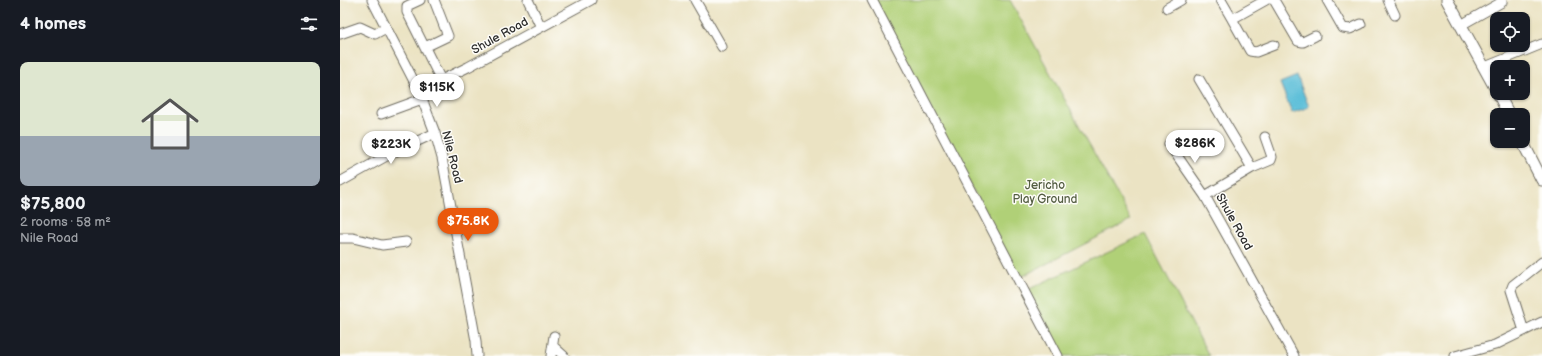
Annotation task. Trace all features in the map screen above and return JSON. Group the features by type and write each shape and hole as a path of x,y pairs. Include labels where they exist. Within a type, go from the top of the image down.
{"main road":[{"path":"1448,0 1490,77"},
{"path":"1526,148 1542,180"}],"street":[{"name":"Nile Road","path":"372,0 420,95 435,133 444,166 476,340 477,356"},
{"path":"420,0 407,6 407,12 441,80"},
{"path":"425,47 448,36 434,0"},
{"path":"528,0 541,27"},
{"name":"Shule Road","path":"381,114 420,95 441,80 468,67 591,0"},
{"path":"695,0 722,47"},
{"path":"872,0 1058,356"},
{"path":"1167,8 1181,0"},
{"path":"1221,0 1250,51 1256,52 1274,45"},
{"path":"1232,18 1266,0"},
{"path":"1274,0 1298,41 1303,42 1315,36"},
{"path":"1327,0 1343,28 1350,29 1361,24"},
{"path":"1388,0 1395,15"},
{"path":"1461,25 1502,2 1501,0"},
{"path":"340,34 360,27 375,34 386,28"},
{"path":"1485,67 1542,44"},
{"path":"1199,79 1252,168"},
{"path":"340,182 390,154 435,133"},
{"name":"Shule Road","path":"1265,137 1272,157 1271,160 1252,168 1205,196 1294,356"},
{"path":"1169,144 1205,196"},
{"path":"340,238 354,238 382,245 406,242"},
{"path":"1524,332 1511,290 1513,285 1542,262"},
{"path":"1456,356 1495,345 1542,322"},
{"path":"551,356 554,336"},
{"path":"552,346 564,356"}],"green space":[{"name":"Jericho Play Ground","path":"874,0 1010,0 1131,220 1019,278"},
{"path":"1145,234 1209,356 1063,356 1027,290"}],"water":[{"path":"1297,76 1309,107 1292,113 1280,83"}]}
